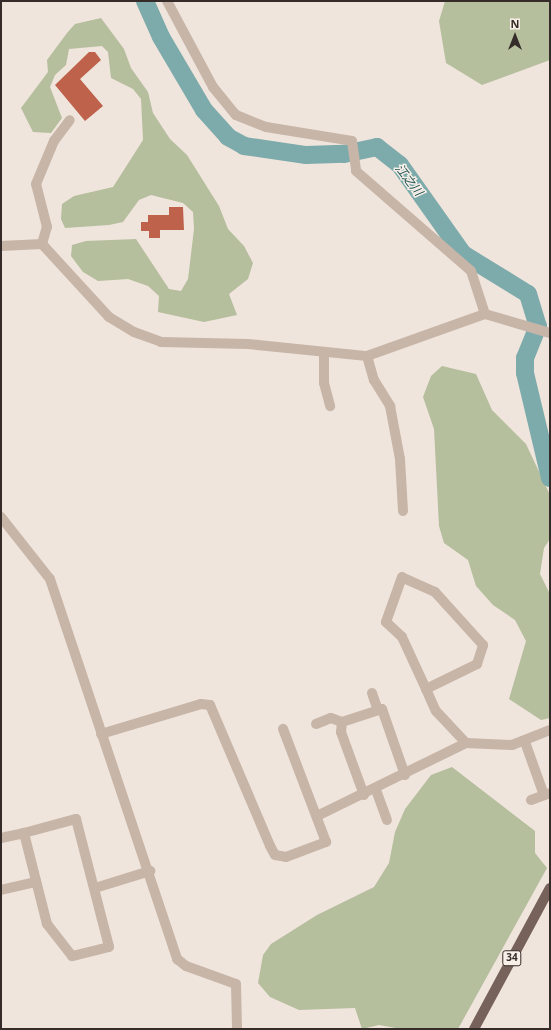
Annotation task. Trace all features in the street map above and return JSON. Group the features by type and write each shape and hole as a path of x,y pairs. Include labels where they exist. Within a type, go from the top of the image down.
{"main road":[{"name":"34","path":"474,1029 550,888"}],"street":[{"path":"167,1 213,87 236,115 266,127 352,141 356,170 470,271 485,314"},
{"path":"42,244 47,227 36,184 54,141 70,120"},
{"path":"42,244 109,317 145,336 178,344 248,344 367,356 485,314 550,333"},
{"path":"1,246 42,244"},
{"path":"324,352 324,383 330,406"},
{"path":"367,356 374,380 390,406 400,458 403,511"},
{"path":"1,517 50,579 101,734 150,871 177,959 186,966 236,984 237,1029"},
{"path":"426,689 477,664 484,645 435,592 402,577 386,622 402,637 436,711 466,743"},
{"path":"372,693 378,710"},
{"path":"101,734 201,704 210,705 275,855 286,857 326,842 283,729"},
{"path":"316,724 331,718 342,722 382,708 405,775"},
{"path":"342,722 341,732 364,795"},
{"path":"317,816 376,790 466,743 500,746 525,742 550,730"},
{"path":"525,742 547,794 531,800"},
{"path":"376,790 387,820"},
{"path":"1,838 24,832 76,819 109,947 72,956 47,924 24,832"},
{"path":"95,888 150,871"},
{"path":"1,890 36,882"}],"green space":[{"path":"445,1 550,1 550,60 482,85 446,63 439,21"},
{"path":"101,18 124,49 131,68 148,92 153,113 170,139 187,155 219,206 228,229 244,246 253,263 248,279 229,294 237,315 204,322 158,312 159,296 148,286 128,279 98,281 83,272 71,256 72,245 86,241 136,239 169,289 181,291 188,279 194,229 193,212 183,203 151,195 139,200 123,222 109,225 65,228 61,219 62,204 74,196 113,187 143,140 141,99 133,89 111,78 108,52 102,46 69,49 66,65 55,75 50,87 62,118 51,133 33,132 21,108 48,72 47,60 75,24"},
{"path":"442,366 476,374 492,410 526,444 550,495 550,539 544,548 540,574 550,594 550,718 541,720 509,699 526,641 515,620 493,605 476,586 468,560 444,543 439,526 434,429 423,397 431,376"},
{"path":"452,767 535,831 535,853 547,868 458,1029 401,1029 379,1025 362,1029 355,1008 299,1010 270,997 258,983 263,955 271,944 317,915 374,887 389,863 395,832 405,809 431,775"}],"building":[{"path":"89,52 95,52 101,60 80,79 103,106 85,121 55,85"},
{"path":"169,207 183,207 184,230 160,230 160,238 149,238 149,231 141,231 141,222 148,222 148,215 169,215"}],"waterway":[{"name":"江之川","path":"145,1 161,37 204,110 228,137 244,146 306,155 344,154 377,147 400,165 463,254 528,294 538,326 525,358 525,373 550,478"}]}
